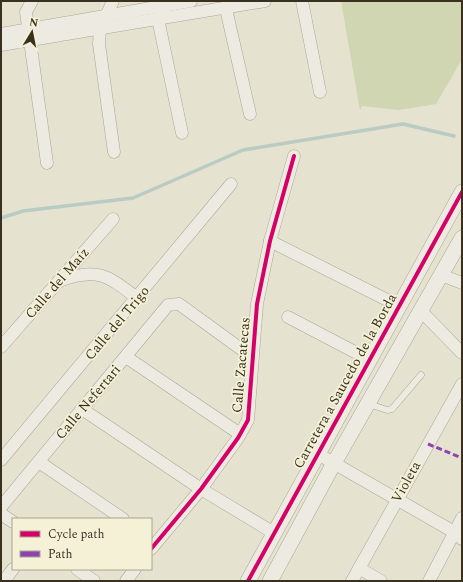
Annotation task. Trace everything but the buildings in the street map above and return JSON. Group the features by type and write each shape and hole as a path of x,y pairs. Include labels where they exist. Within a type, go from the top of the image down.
{"street":[{"path":"32,1 26,12 47,163"},
{"path":"113,1 100,29 99,44 114,152"},
{"path":"1,45 29,35 105,17 191,1"},
{"path":"209,1 224,6"},
{"path":"1,34 29,35 100,29 224,6 265,1"},
{"path":"302,1 320,92"},
{"path":"164,6 158,19 182,132"},
{"path":"224,6 250,114"},
{"name":"Calle Zacatecas","path":"153,543 201,489 240,434 248,420 257,304 270,241 294,156"},
{"name":"Calle del Trigo","path":"1,460 231,184"},
{"name":"Carretera a Saucedo de la Borda","path":"248,581 462,192"},
{"name":"Calle del Maíz","path":"1,347 113,219"},
{"path":"270,581 334,463 369,404 420,310 462,238"},
{"path":"270,241 399,306"},
{"path":"58,282 81,274 102,275 114,280 137,298"},
{"path":"441,275 462,283"},
{"name":"Calle Nefertari","path":"1,507 168,305 179,304 252,357"},
{"path":"420,310 462,353"},
{"path":"288,317 370,360"},
{"path":"126,357 240,434"},
{"name":"Violeta","path":"352,581 462,384"},
{"path":"82,409 201,489 274,533"},
{"path":"318,454 397,498 458,535"},
{"path":"39,462 122,518"},
{"path":"1,514 12,521"},
{"path":"429,581 458,535 462,518"},
{"path":"359,568 382,581"},
{"path":"4,581 12,570"},
{"path":"78,570 94,581"},
{"path":"126,581 134,570"}],"lane":[{"path":"369,404 386,410 392,409 421,375"}],"green space":[{"path":"341,1 462,1 462,59 436,104 399,110 362,106 360,110"}],"waterway":[{"path":"1,218 23,211 133,198 243,150 403,124 454,136"}],"marked path":[{"path":"428,444 462,458"}],"cycle path":[{"path":"152,548 201,489 238,438 248,420 257,304 270,241 294,156"},
{"path":"248,581 462,192"}]}
